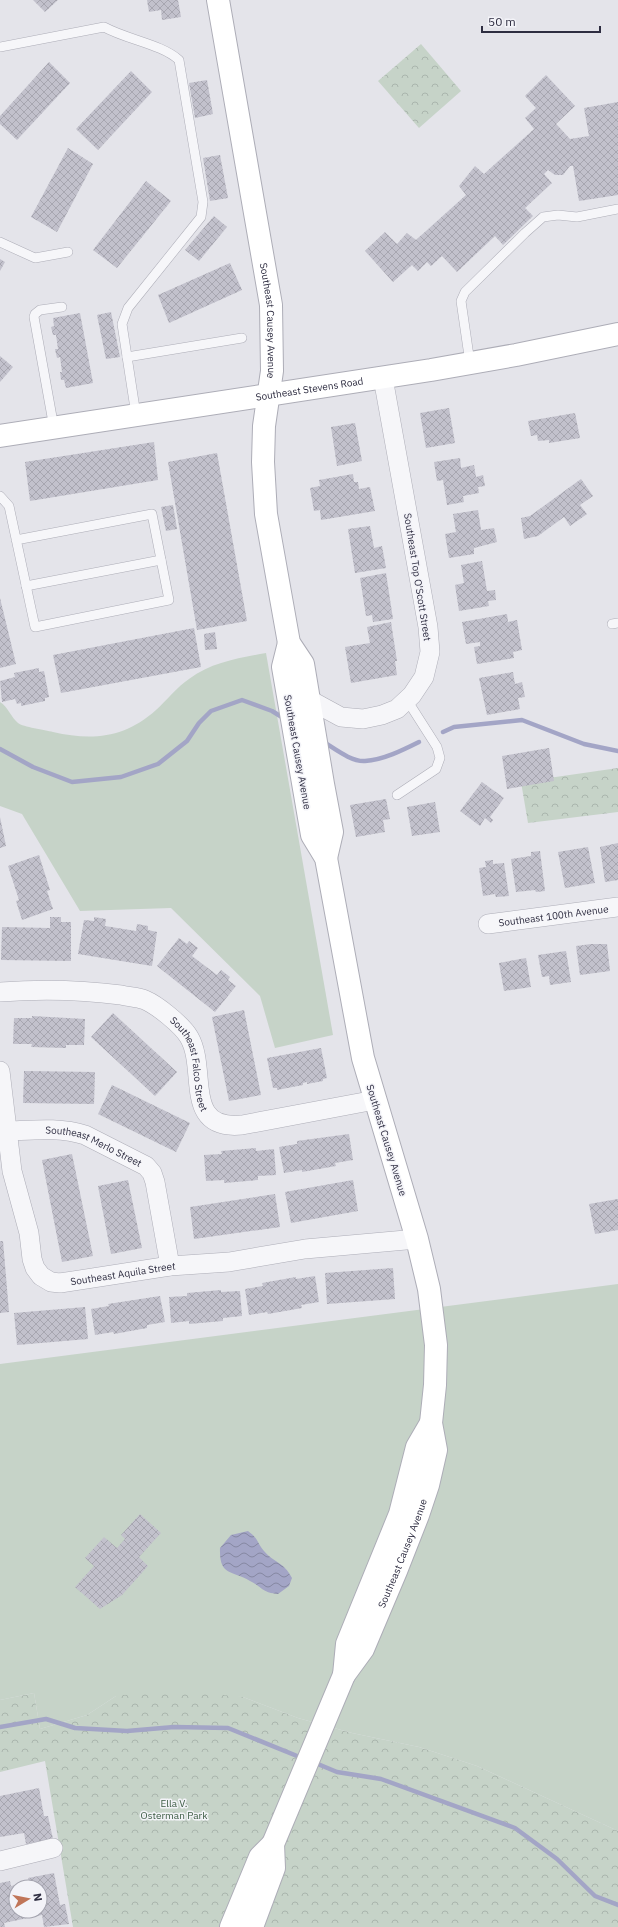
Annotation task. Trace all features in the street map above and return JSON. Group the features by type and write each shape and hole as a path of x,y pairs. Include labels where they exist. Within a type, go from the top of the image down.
{"street":[{"name":"Southeast Causey Avenue","path":"218,0 271,305 272,370 264,426 264,489 266,514 290,643 303,664 301,770 312,835 326,858 363,1058 417,1239 429,1289 435,1332 436,1385 431,1423 436,1450 428,1485 418,1515 363,1649 344,1675 291,1801 274,1844 274,1868 252,1927"},
{"name":"Southeast Stevens Road","path":"0,436 383,378 470,363 618,334"},
{"name":"Southeast Top O'Scott Street","path":"303,704 341,717 362,719 382,715 397,709 407,700 424,677 430,652 428,627 383,378"},
{"name":"Southeast Causey Avenue","path":"303,704 324,784 332,832 326,858"},
{"name":"Southeast 100th Avenue","path":"488,924 618,907"},
{"name":"Southeast Falco Street","path":"0,992 95,992 146,1000 175,1022 189,1038 193,1048 203,1105 212,1120 221,1124 229,1126 242,1125 375,1100"},
{"name":"Southeast Aquila Street","path":"0,1071 12,1171 29,1233 32,1259 35,1268 41,1276 51,1282 60,1283 170,1266 228,1262 305,1249 417,1239"},
{"name":"Southeast Merlo Street","path":"8,1131 64,1129 85,1135 146,1166 152,1173 155,1182 170,1266"},
{"name":"Southeast Causey Avenue","path":"231,1927 260,1856 274,1844"},
{"path":"0,1861 53,1848"}],"lane":[{"path":"0,47 104,27 118,35 171,52 179,60 203,202 201,218 128,308 122,324 136,416"},
{"path":"470,363 461,302 465,292 528,230 544,218 558,215 577,217 618,210"},
{"path":"0,242 35,258 68,252"},
{"path":"54,428 34,317 40,310 62,307"},
{"path":"127,357 242,338"},
{"path":"0,496 9,506 16,540 35,627 169,600 152,514 16,540"},
{"path":"26,586 161,560"},
{"path":"397,795 436,769 440,758 437,747 407,700"}],"green space":[{"path":"421,44 461,91 419,128 378,81"},
{"path":"266,653 333,1035 275,1048 260,996 171,908 80,911 22,814 0,806 0,702 18,723 24,726 67,735 108,735 132,727 144,719 156,710 185,682 207,668"},
{"path":"618,768 618,812 528,823 521,782"},
{"path":"618,1284 618,1831 477,1766 419,1747 352,1733 298,1718 243,1697 116,1696 87,1715 40,1729 34,1693 0,1700 0,1364"},
{"name":"Ella V. Osterman Park","path":"166,1689 243,1697 298,1718 352,1733 419,1747 477,1766 618,1831 618,1927 73,1927 45,1761 0,1772 0,1700 34,1693 40,1729 87,1715 116,1696"}],"water":[{"path":"248,1531 256,1539 264,1551 286,1569 292,1578 289,1586 278,1594 265,1591 255,1583 224,1568 220,1557 220,1548 231,1535"}],"building":[{"path":"33,0 58,0 45,12"},
{"path":"147,0 178,0 181,17 162,20 161,10 149,12"},
{"path":"49,62 70,83 17,140 0,124 0,116"},
{"path":"131,71 152,92 98,150 76,129"},
{"path":"546,75 575,106 556,124 570,139 589,136 584,108 618,102 618,195 579,201 573,166 570,166 563,175 555,175 548,170 544,174 552,183 525,208 533,216 503,245 495,236 457,272 442,256 431,266 427,262 418,271 412,265 393,282 365,251 385,232 397,244 407,233 416,240 466,195 459,186 475,166 484,174 534,129 525,118 536,108 525,96"},
{"path":"207,80 213,114 195,118 189,83"},
{"path":"68,148 93,164 57,232 31,217"},
{"path":"220,155 228,198 210,201 203,158"},
{"path":"146,181 171,201 117,268 93,250"},
{"path":"214,216 227,227 199,261 185,250"},
{"path":"0,259 5,262 0,271"},
{"path":"230,263 242,290 169,323 158,295"},
{"path":"111,312 120,357 106,359 97,315"},
{"path":"80,313 93,383 66,388 64,380 61,380 60,372 62,372 60,357 57,358 55,349 58,349 56,335 53,335 51,327 54,326 53,318"},
{"path":"0,356 13,367 0,382"},
{"path":"449,408 455,443 426,448 420,413"},
{"path":"575,413 580,438 549,443 549,440 538,441 537,435 531,436 528,421"},
{"path":"355,423 362,461 337,466 331,427"},
{"path":"154,442 158,480 30,501 25,462"},
{"path":"217,453 247,621 197,630 168,462"},
{"path":"460,458 461,468 474,465 476,477 483,475 485,486 478,487 479,493 463,496 464,502 447,505 443,480 437,481 434,462"},
{"path":"353,474 354,482 358,482 359,489 370,487 375,511 321,520 320,510 314,511 310,488 320,486 319,480"},
{"path":"581,479 593,496 580,505 587,514 570,526 564,517 538,536 524,539 521,518 530,516"},
{"path":"173,505 177,529 166,531 161,507"},
{"path":"478,510 481,530 494,528 497,542 474,548 474,554 449,558 445,534 456,532 453,514"},
{"path":"370,526 374,548 382,546 386,568 355,573 348,529"},
{"path":"482,561 487,591 495,590 496,600 488,601 489,606 459,611 455,585 464,583 461,565"},
{"path":"386,573 393,619 373,622 372,615 366,616 360,578"},
{"path":"0,598 16,664 0,668"},
{"path":"507,614 508,622 517,620 522,650 513,652 514,658 477,664 474,647 480,646 480,642 466,644 462,622"},
{"path":"391,622 397,661 395,661 397,675 351,683 345,647 370,643 367,627"},
{"path":"194,628 201,667 61,693 53,655"},
{"path":"215,632 217,649 205,650 204,634"},
{"path":"39,668 39,672 44,671 49,697 45,698 45,701 21,706 21,703 17,704 15,699 2,702 0,681 15,677 14,673"},
{"path":"513,672 515,684 522,682 525,697 518,698 520,709 487,715 479,678"},
{"path":"549,748 554,781 507,789 502,756"},
{"path":"482,782 504,798 490,817 493,820 491,823 485,818 480,826 460,811"},
{"path":"386,799 390,819 383,820 385,832 356,837 350,805"},
{"path":"435,802 440,832 412,836 407,807"},
{"path":"0,817 6,846 0,848"},
{"path":"618,843 618,880 605,882 600,847"},
{"path":"588,847 595,883 565,888 558,852"},
{"path":"540,851 545,891 536,892 535,890 516,892 511,859 531,856 531,852"},
{"path":"39,855 50,890 47,891 53,909 22,920 16,901 19,900 8,866"},
{"path":"493,860 493,864 504,863 509,896 496,897 495,894 483,896 479,868 486,867 485,861"},
{"path":"50,917 61,917 61,922 71,922 71,961 1,960 2,927 50,928"},
{"path":"94,917 106,919 105,926 136,931 137,924 148,926 148,930 157,932 152,966 78,954 84,920 94,921"},
{"path":"179,938 187,944 189,941 198,948 192,956 217,975 221,970 230,977 228,980 236,986 215,1012 157,966"},
{"path":"607,944 610,971 580,975 576,946"},
{"path":"566,951 571,982 550,985 549,976 542,977 538,955"},
{"path":"526,958 531,987 504,991 499,963"},
{"path":"244,1010 261,1095 229,1101 212,1017"},
{"path":"113,1013 177,1072 155,1096 91,1037"},
{"path":"32,1016 85,1019 84,1045 66,1045 66,1048 31,1047 32,1044 13,1044 14,1018 32,1018"},
{"path":"321,1048 327,1078 323,1079 323,1081 307,1084 307,1082 303,1083 303,1085 277,1090 277,1088 273,1088 267,1058"},
{"path":"24,1071 95,1072 94,1104 23,1103"},
{"path":"112,1085 190,1123 176,1152 98,1114"},
{"path":"349,1134 353,1160 335,1163 336,1166 302,1172 302,1170 284,1173 279,1147 297,1144 297,1141"},
{"path":"256,1148 256,1151 274,1149 276,1175 258,1176 258,1180 224,1183 224,1180 206,1181 204,1155 222,1154 221,1151"},
{"path":"72,1154 93,1256 62,1262 42,1160"},
{"path":"128,1180 142,1248 111,1254 98,1186"},
{"path":"353,1180 358,1211 291,1223 285,1192"},
{"path":"275,1194 280,1227 194,1239 190,1207"},
{"path":"618,1199 618,1230 595,1234 589,1204"},
{"path":"0,1241 3,1241 9,1312 0,1313"},
{"path":"393,1268 395,1299 327,1304 325,1273"},
{"path":"315,1276 319,1302 301,1305 302,1308 268,1314 267,1312 249,1315 245,1289 263,1286 262,1283 296,1277 296,1279"},
{"path":"221,1290 221,1292 240,1291 242,1316 223,1318 223,1321 189,1324 189,1321 171,1323 169,1297 187,1296 187,1293"},
{"path":"160,1296 165,1322 147,1325 147,1328 114,1334 113,1332 95,1335 91,1309 109,1306 108,1304"},
{"path":"85,1307 88,1339 17,1345 14,1313"},
{"path":"140,1514 161,1533 139,1557 148,1566 122,1595 100,1609 75,1587 94,1566 85,1558 104,1537 117,1548 125,1539 121,1535"},
{"path":"39,1788 44,1816 48,1816 53,1839 26,1844 24,1833 0,1837 0,1796"},
{"path":"54,1873 60,1905 65,1904 69,1924 44,1927 43,1919 48,1919 48,1879 28,1879"},
{"path":"8,1881 8,1919 23,1919 4,1923 5,1927 0,1927 0,1883"}],"waterway":[{"path":"0,749 33,767 72,782 121,777 158,764 187,741 199,723 211,711 242,700 272,711 285,719"},
{"path":"443,732 454,727 522,720 584,744 618,751"},
{"path":"322,741 348,757 360,761 386,757 419,742"},
{"path":"0,1727 46,1719 75,1728 127,1731 174,1727 228,1728 302,1758"},
{"path":"313,1762 337,1772 381,1779 515,1828 557,1859 595,1896 618,1905"}]}
